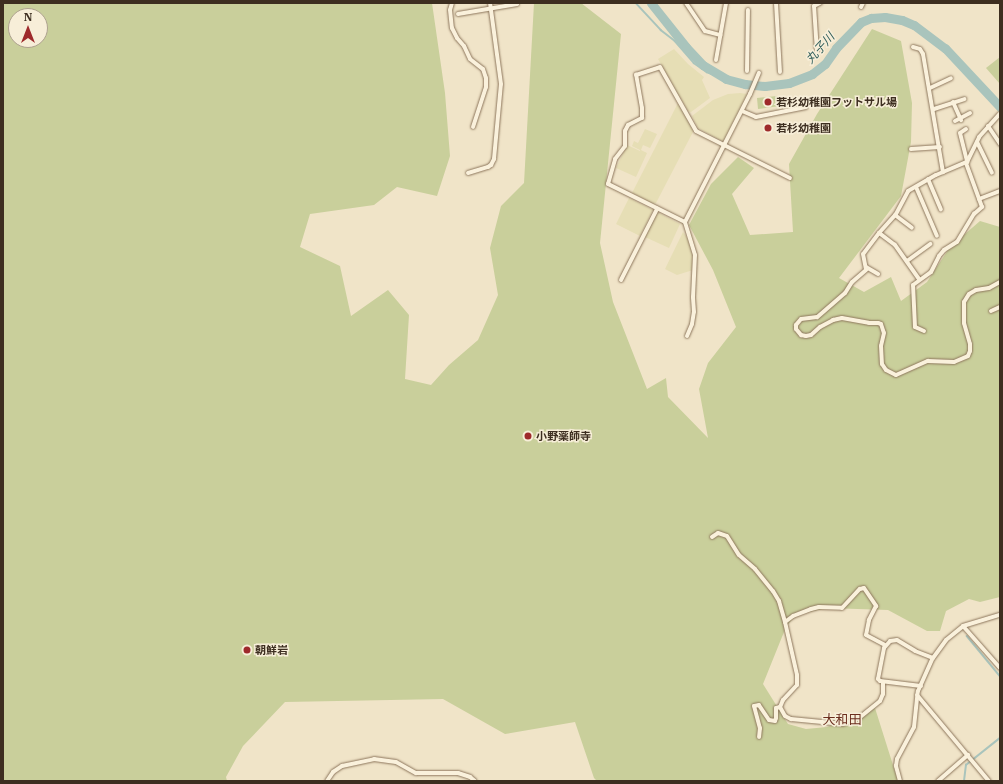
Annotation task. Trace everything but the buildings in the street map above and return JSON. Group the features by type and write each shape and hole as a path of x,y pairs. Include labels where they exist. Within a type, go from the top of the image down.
{"street":[{"path":"452,3 450,15 452,20 452,28 457,38 464,46 470,59 483,69 486,78 486,87 473,127"},
{"path":"468,172 488,168 494,159 501,84 490,3"},
{"path":"686,3 705,31 720,35"},
{"path":"716,60 726,3"},
{"path":"776,3 780,72"},
{"path":"817,52 814,6 820,3"},
{"path":"458,14 517,4"},
{"path":"747,71 748,10"},
{"path":"913,47 920,50 923,54 934,109 943,172"},
{"path":"685,222 610,186 607,182 615,159 625,146 625,131 628,125 642,118 642,108 636,74 660,66 696,131 725,144 790,178"},
{"path":"687,336 692,324 694,312 695,255 685,222 742,111 758,74"},
{"path":"930,88 951,78"},
{"path":"934,109 964,99"},
{"path":"953,102 961,120"},
{"path":"742,111 756,117 806,107"},
{"path":"955,121 961,120 970,113"},
{"path":"1000,114 988,126 966,162 928,179 908,191 895,215 863,254 866,270 852,282 845,293 817,317 798,321 796,329 801,335 806,336 811,335 820,327 833,320 842,318 869,323 878,322 881,324 884,333 882,364 886,370 896,375 928,361 954,362 968,356 970,344 964,323 964,302 969,294 976,290 989,288 1000,282"},
{"path":"988,126 1000,144"},
{"path":"924,331 915,328 914,285 919,279 931,272 944,250 957,242 974,214 982,207 966,162 960,133 966,129"},
{"path":"977,142 992,172"},
{"path":"911,149 940,147"},
{"path":"928,179 941,209"},
{"path":"916,187 937,236"},
{"path":"979,199 1000,191"},
{"path":"621,280 657,208"},
{"path":"895,215 912,228"},
{"path":"879,233 895,245 919,279"},
{"path":"907,261 930,244"},
{"path":"866,268 878,274"},
{"path":"991,311 1000,307"},
{"path":"712,538 718,534 727,536 739,555 755,569 773,591 786,622 797,682 795,689 783,700 780,707 776,708 776,718 772,722 762,707 759,705 754,706 760,728 759,737"},
{"path":"786,622 793,616 811,609 842,608 858,591 864,588 876,606 869,620 866,635 885,645"},
{"path":"900,781 896,763 904,742 914,727 917,695 933,658 946,640 963,626 1000,615"},
{"path":"963,626 1000,668"},
{"path":"921,686 883,682 878,679 885,645 892,640 897,640 916,651 933,658"},
{"path":"780,707 781,712 791,719 843,724 859,718 880,701 883,694 883,682"},
{"path":"917,695 989,781"},
{"path":"938,781 968,755"},
{"path":"327,781 333,772 342,766 374,759 396,762 416,773 458,773 470,777 475,781"}],"shaded area":[{"path":"674,49 688,64 704,77 702,80 710,98 691,112 688,111 658,59"},
{"path":"728,94 747,94 724,140 722,141 698,128 692,116 713,100"},
{"path":"678,103 694,130 656,203 653,204 632,193"},
{"path":"645,129 657,134 650,148 643,145 641,150 647,153 636,177 616,168 627,145 640,151 632,146 634,141 638,143"},
{"path":"629,198 653,210 640,236 616,224"},
{"path":"657,212 680,224 669,248 645,237"},
{"path":"683,232 688,239 692,253 693,270 677,275 665,269"}],"green space":[{"path":"3,3 432,3 445,93 450,156 437,196 397,187 374,205 310,214 300,247 340,266 351,316 388,290 409,315 405,379 431,385 449,365 478,340 498,295 490,248 501,206 524,183 534,3 581,3 621,34 600,243 613,302 647,389 666,378 668,397 708,438 699,389 708,363 736,327 713,270 689,225 711,184 738,157 754,168 732,194 750,235 793,232 789,164 817,114 872,29 901,41 912,103 911,142 901,196 839,278 864,292 891,277 901,301 927,282 950,247 980,221 1000,227 1000,597 980,602 969,599 946,611 940,631 927,631 888,610 827,608 796,615 786,627 763,684 788,724 806,729 827,727 875,708 898,781 597,781 594,778 575,722 505,734 443,699 285,702 243,746 226,777 227,781 3,781"},
{"path":"1000,57 1000,84 986,68"},
{"name":"若杉幼稚園フットサル場","path":"777,96 780,106 758,109 757,98"}],"waterway":[{"path":"636,3 661,30 675,41 694,63 707,72 726,79"},
{"name":"丸子川","path":"651,3 686,47 703,65 726,79 745,84 765,86 789,83 812,74 825,64 836,48 861,22 871,18 885,17 902,20 914,25 945,48 1000,107"},
{"path":"967,636 1000,676"},
{"path":"964,781 966,765 1000,738"}],"place":[{"name":"若杉幼稚園フットサル場","path":"768,102"},
{"name":"若杉幼稚園","path":"768,128"},
{"name":"小野薬師寺","path":"528,436"},
{"name":"朝鮮岩","path":"247,650"}],"district":[{"name":"大和田","path":"842,720"}]}
